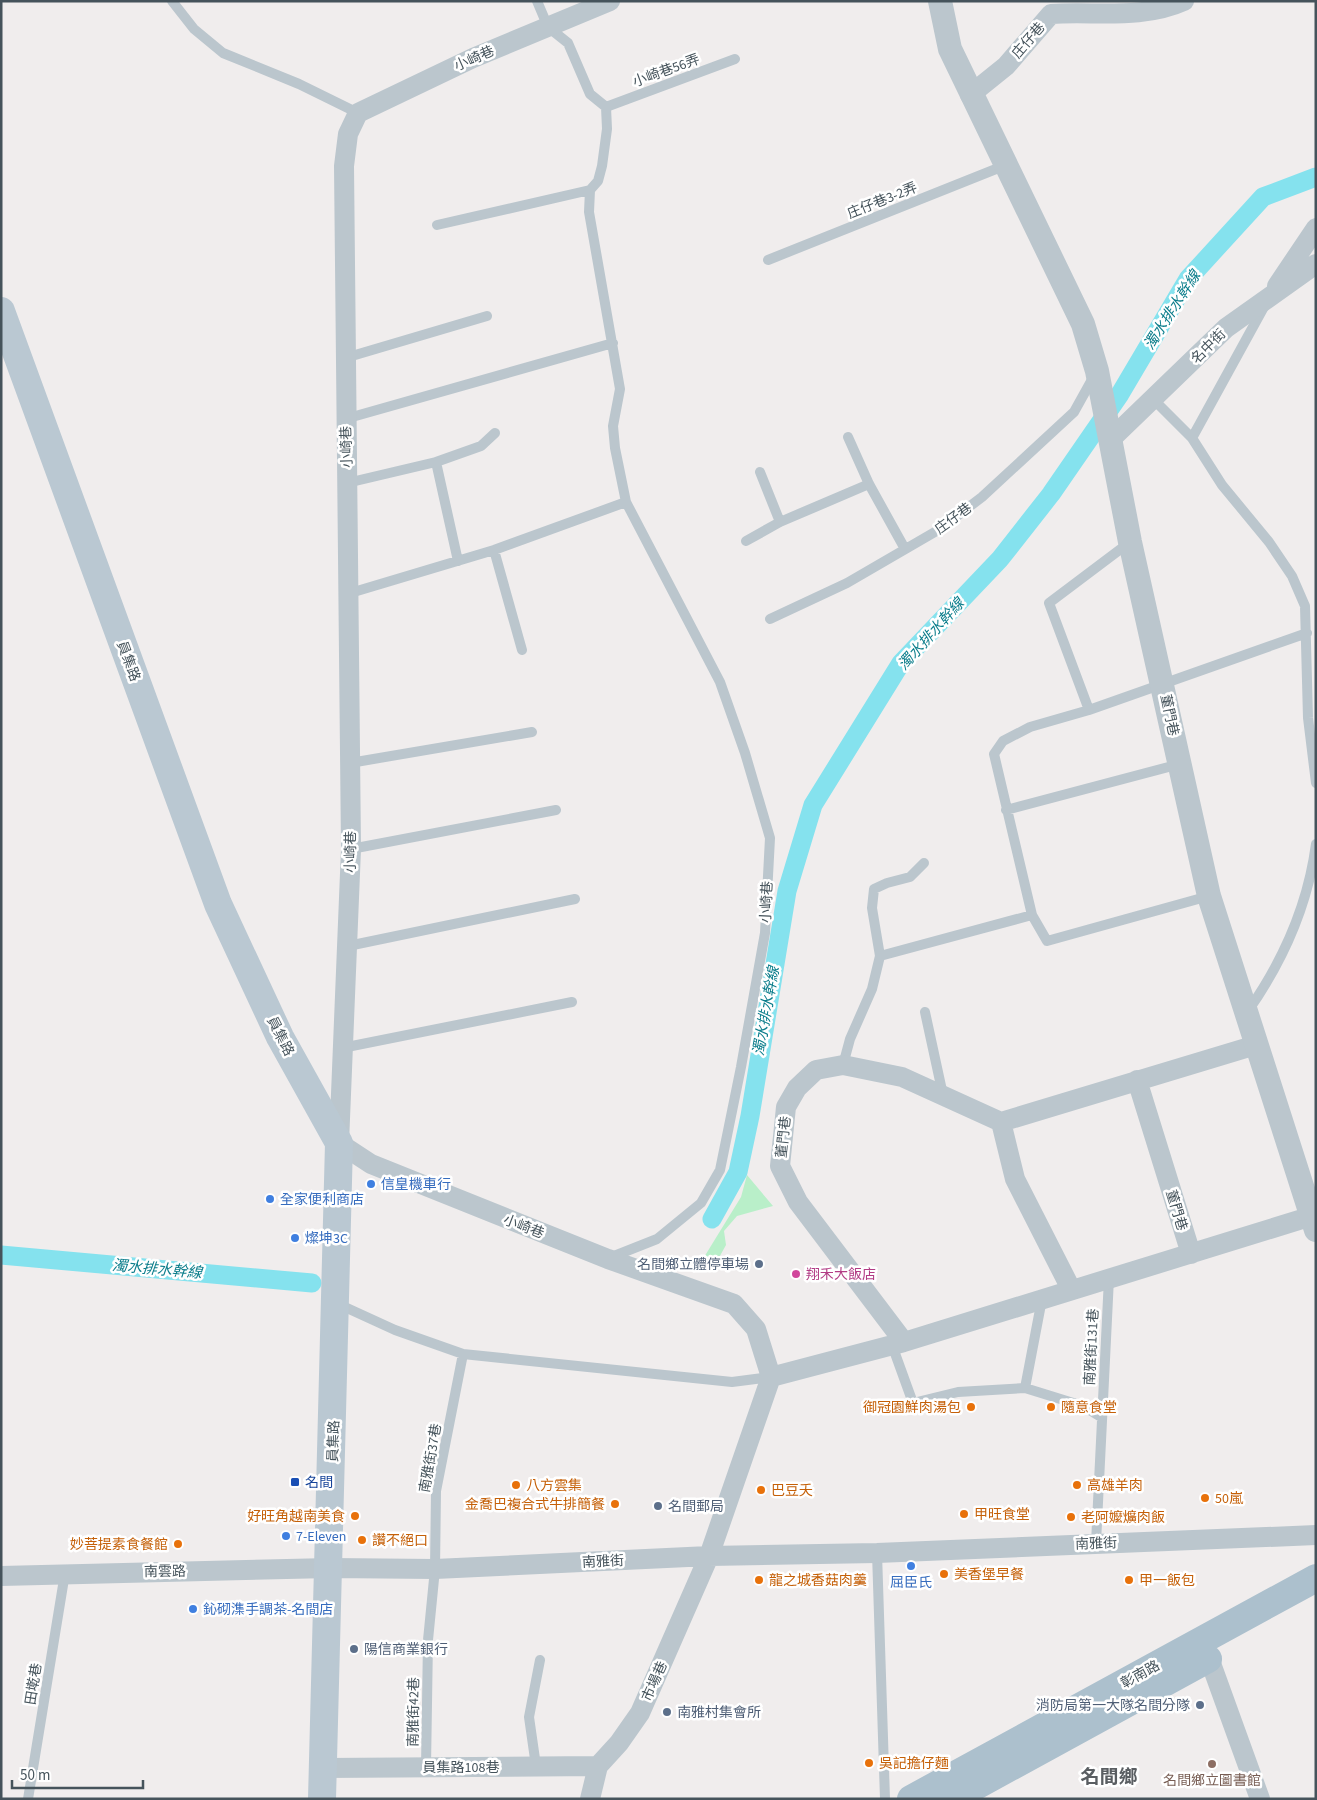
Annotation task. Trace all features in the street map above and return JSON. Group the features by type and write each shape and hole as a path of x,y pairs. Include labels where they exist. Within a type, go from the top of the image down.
{"main road":[{"name":"員集路","path":"1,311 218,904 280,1037 339,1143 330,1568 322,1799"},
{"name":"彰南路","path":"912,1799 1316,1578"},
{"name":"彰南路","path":"952,1799 1316,1600"}],"street":[{"name":"小崎巷","path":"608,1259 370,1164 339,1143 348,946 350,849 344,166 348,134 358,113 473,58 610,1"},
{"path":"940,1 950,49 970,95 1007,165 1083,324 1098,375"},
{"name":"庄仔巷","path":"970,95 1006,66 1051,14 1133,14 1171,7 1184,1"},
{"path":"1269,298 1316,228"},
{"name":"名中街","path":"1110,440 1154,400 1226,328 1316,264"},
{"name":"董門巷","path":"771,1377 898,1343 1191,1254 1314,1223 1209,896 1130,542 1098,375"},
{"path":"1071,1289 1015,1179 1000,1122 1256,1045"},
{"name":"董門巷","path":"898,1343 798,1202 780,1166 786,1107 798,1088 816,1070 843,1065 902,1077 1000,1122"},
{"name":"董門巷","path":"1136,1080 1191,1254"},
{"path":"608,1259 734,1304 756,1329 771,1377"},
{"name":"市場巷","path":"590,1799 598,1766 619,1743 640,1712 709,1556 771,1377"},
{"name":"南雅街","path":"330,1568 435,1568 709,1556 877,1553 1316,1535"},
{"name":"南雲路","path":"1,1576 330,1568"},
{"path":"1209,1658 1260,1799"},
{"name":"員集路108巷","path":"324,1768 598,1766"}],"lane":[{"path":"172,1 194,29 223,53 298,84 358,113"},
{"path":"537,1 548,27 568,43 590,94 606,107"},
{"name":"小崎巷56弄","path":"606,107 735,59"},
{"name":"小崎巷","path":"606,107 607,129 602,166 598,181 590,190 589,212 620,389 612,426 626,502 720,682 745,753 770,838 764,933 741,1067 720,1170 701,1203 657,1238 608,1259"},
{"name":"庄仔巷3-2弄","path":"768,260 1007,165"},
{"path":"437,225 590,190"},
{"path":"1192,438 1269,298"},
{"path":"345,358 487,316"},
{"path":"345,419 613,343"},
{"name":"庄仔巷","path":"770,619 848,583 947,524 1026,457 1074,412 1098,375"},
{"path":"1154,400 1192,438 1222,485 1269,542 1292,576 1305,606 1308,718 1316,784"},
{"path":"347,483 436,462 481,446 495,433"},
{"path":"848,437 869,484 905,549"},
{"path":"436,462 458,561"},
{"path":"760,472 780,522"},
{"path":"746,541 780,522 869,484"},
{"path":"347,594 494,550 626,502"},
{"path":"1089,710 1048,603 1130,542"},
{"path":"494,550 522,650"},
{"path":"1209,896 1047,941 1032,915 994,754 1004,741 1030,727 1089,710 1307,633"},
{"path":"350,763 532,732"},
{"path":"1006,810 1181,764"},
{"path":"350,849 556,810"},
{"path":"1246,1014 1271,978 1293,929 1312,876 1316,844"},
{"path":"843,1065 850,1039 872,989 880,956 872,908 874,889 910,876 924,863"},
{"path":"348,946 575,899"},
{"path":"880,956 1032,915"},
{"path":"342,1048 572,1002"},
{"path":"924,1012 943,1095"},
{"name":"南雅街131巷","path":"1096,1543 1109,1278"},
{"path":"1025,1388 1042,1298"},
{"path":"336,1303 396,1330 463,1354 732,1382 771,1377"},
{"name":"南雅街131巷","path":"898,1343 913,1403 958,1392 1025,1388 1083,1406 1101,1417"},
{"name":"南雅街37巷","path":"435,1568 436,1492 463,1354"},
{"path":"877,1553 886,1799"},
{"name":"南雅街42巷","path":"426,1767 428,1640 435,1568"},
{"name":"田墘巷","path":"28,1799 65,1573"},
{"path":"536,1766 529,1717 540,1660"}],"green space":[{"path":"747,1175 773,1206 737,1216 724,1231 726,1245 711,1272 698,1267 741,1197"}],"waterway":[{"name":"濁水排水幹線","path":"712,1219 738,1172 750,1116 787,891 813,805 901,663 1000,559 1051,494 1120,394 1188,279 1263,197 1316,177"},
{"name":"濁水排水幹線","path":"1,1255 312,1283"}],"place":[{"name":"信皇機車行","path":"371,1184"},
{"name":"全家便利商店","path":"270,1199"},
{"name":"燦坤3C","path":"295,1238"},
{"name":"名間鄉立體停車場","path":"759,1264"},
{"name":"翔禾大飯店","path":"796,1274"},
{"name":"御冠園鮮肉湯包","path":"971,1407"},
{"name":"隨意食堂","path":"1051,1407"},
{"name":"名間","path":"295,1482"},
{"name":"八方雲集","path":"516,1485"},
{"name":"高雄羊肉","path":"1077,1485"},
{"name":"巴豆夭","path":"761,1490"},
{"name":"50嵐","path":"1205,1498"},
{"name":"金喬巴複合式牛排簡餐","path":"615,1504"},
{"name":"名間郵局","path":"658,1506"},
{"name":"甲旺食堂","path":"964,1514"},
{"name":"好旺角越南美食","path":"355,1516"},
{"name":"老阿嬤爌肉飯","path":"1071,1517"},
{"name":"7-Eleven","path":"286,1536"},
{"name":"讚不絕口","path":"362,1540"},
{"name":"妙菩提素食餐館","path":"178,1544"},
{"name":"屈臣氏","path":"911,1566"},
{"name":"美香堡早餐","path":"944,1574"},
{"name":"龍之城香菇肉羹","path":"759,1580"},
{"name":"甲一飯包","path":"1129,1580"},
{"name":"鈊砌潗手調茶-名間店","path":"193,1609"},
{"name":"陽信商業銀行","path":"354,1649"},
{"name":"消防局第一大隊名間分隊","path":"1200,1705"},
{"name":"南雅村集會所","path":"667,1712"},
{"name":"吳記擔仔麵","path":"869,1763"},
{"name":"名間鄉立圖書館","path":"1212,1764"}],"district":[{"name":"名間鄉","path":"1109,1776"}]}
